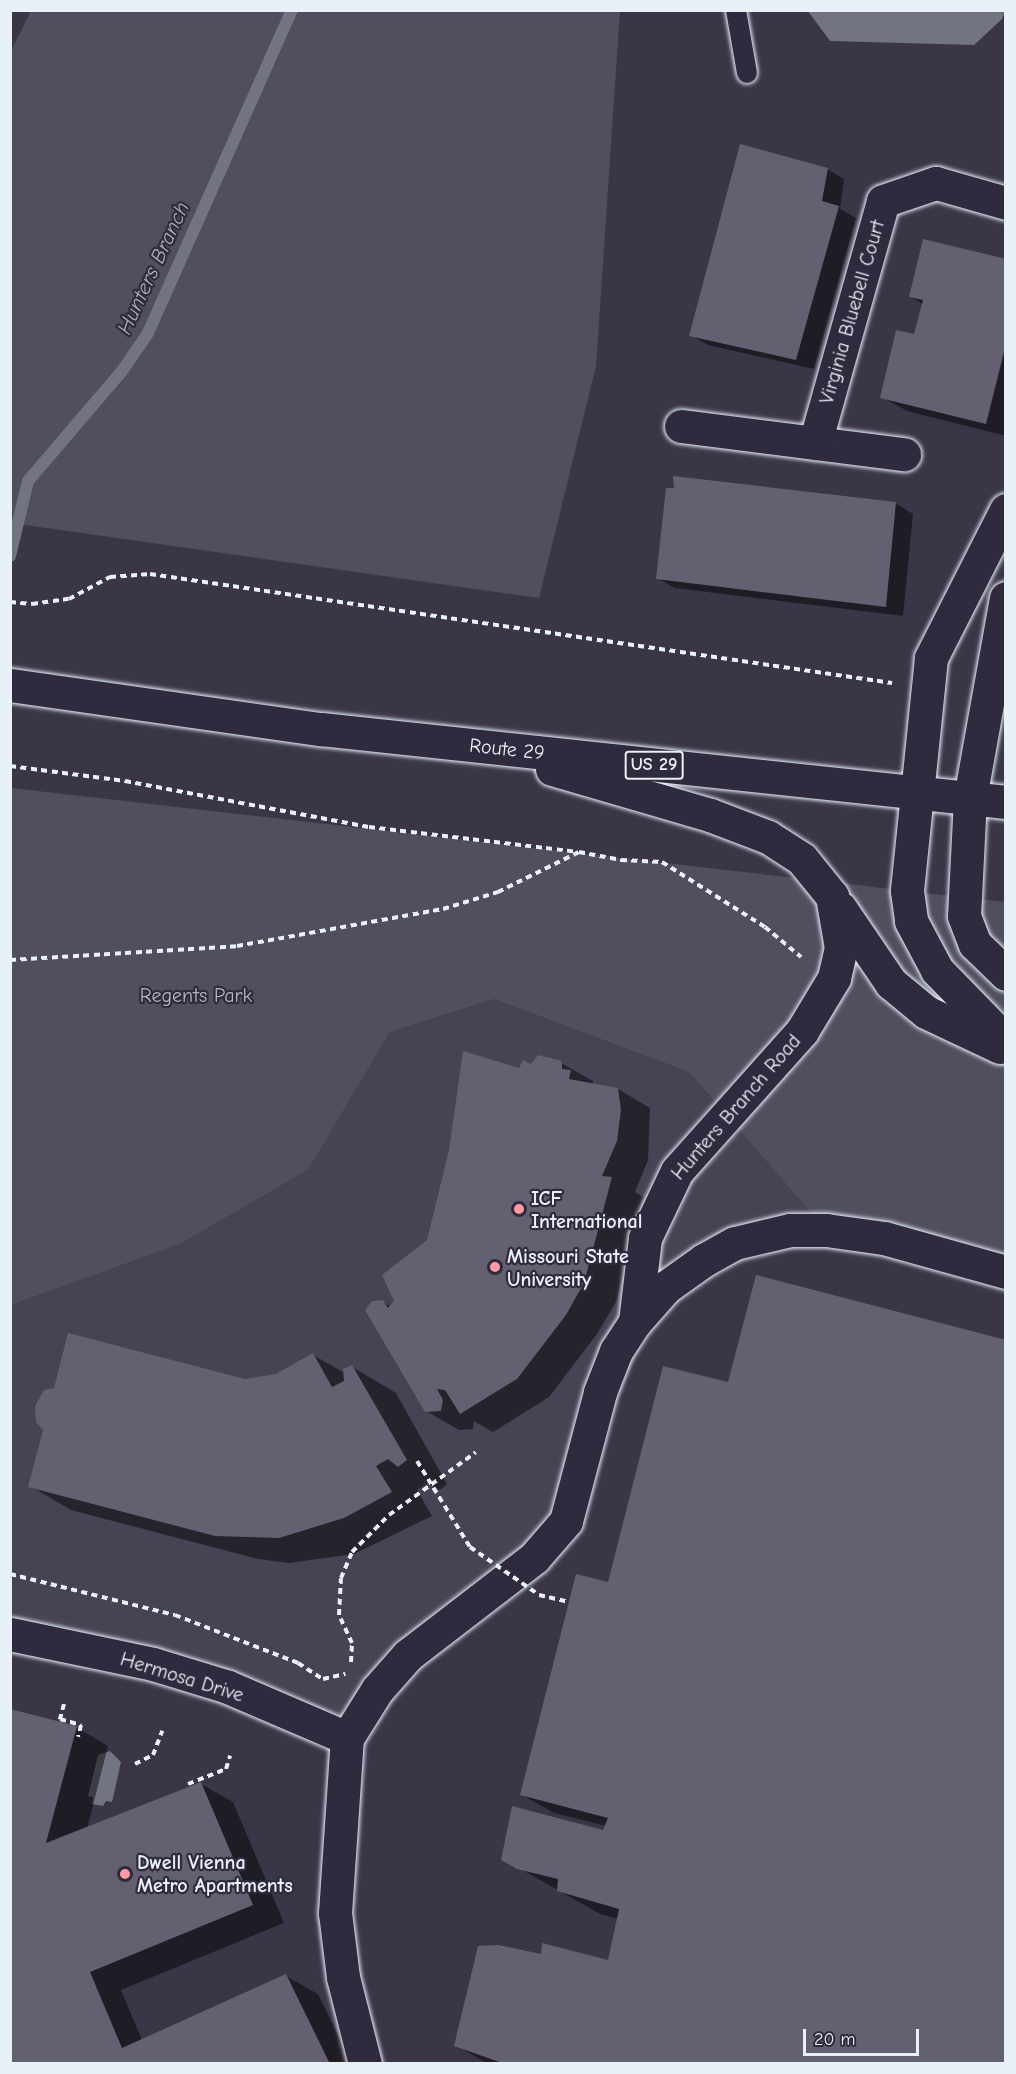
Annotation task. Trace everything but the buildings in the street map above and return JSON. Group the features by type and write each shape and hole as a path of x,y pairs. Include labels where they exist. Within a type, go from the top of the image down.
{"street":[{"name":"Virginia Bluebell Court","path":"815,443 883,201 936,183 1005,203"},
{"path":"681,426 904,454"},
{"path":"1005,510 931,658 915,792 908,891 911,921 937,970 1005,1041"},
{"path":"1005,598 970,798 964,916 975,944 1005,974"},
{"name":"Route 29","path":"10,685 321,729 1005,802"},
{"path":"467,745 710,814 768,837 802,859 832,896 891,982 926,1012 1005,1049"},
{"name":"Hunters Branch Road","path":"635,1322 645,1238 677,1171 802,1031 834,978 841,948 832,896"},
{"name":"Hunters Branch Road","path":"365,2064 343,1977 335,1913 346,1738 377,1690 408,1655 534,1558 566,1521 600,1392 616,1352 635,1322 666,1287 704,1260 735,1243 790,1230 826,1230 884,1238 1005,1272"},
{"name":"Hermosa Drive","path":"10,1634 153,1664 217,1684 346,1738"}],"lane":[{"path":"736,10 747,73"}],"path":[{"path":"10,602 32,604 69,599 110,577 150,574 894,683"},
{"path":"10,766 136,783 369,827 579,852 621,860 662,862 765,927 805,961"},
{"path":"10,960 237,946 444,909 498,892 579,852"},
{"path":"10,1574 175,1616 298,1663 323,1679 351,1672 352,1643 339,1615 341,1578 352,1552 388,1515 476,1452"},
{"path":"417,1461 470,1547 539,1595 569,1602"},
{"path":"64,1704 60,1719 81,1725 78,1737"},
{"path":"135,1764 153,1755 162,1731"},
{"path":"188,1784 226,1769 230,1756"}],"shaded area":[{"path":"494,999 689,1072 826,1230 666,1287 566,1521 357,1718 11,1637 11,1305 180,1244 308,1170 390,1032"}],"green space":[{"path":"31,11 620,11 596,366 539,598 11,523 10,53"},
{"name":"Regents Park","path":"11,788 1005,902 1005,1268 826,1230 689,1072 494,999 390,1032 308,1170 180,1244 11,1305"}],"water":[{"path":"808,11 1005,11 1002,19 974,45 830,41"},
{"path":"110,1751 121,1762 112,1802 106,1801 103,1806 92,1804 93,1797 88,1796 98,1755"}],"waterway":[{"name":"Hunters Branch","path":"10,556 28,481 122,371 148,333 292,10"}],"place":[{"name":"ICF International","path":"519,1209"},
{"name":"Missouri State University","path":"495,1267"},
{"name":"Dwell Vienna Metro Apartments","path":"125,1874"}]}
